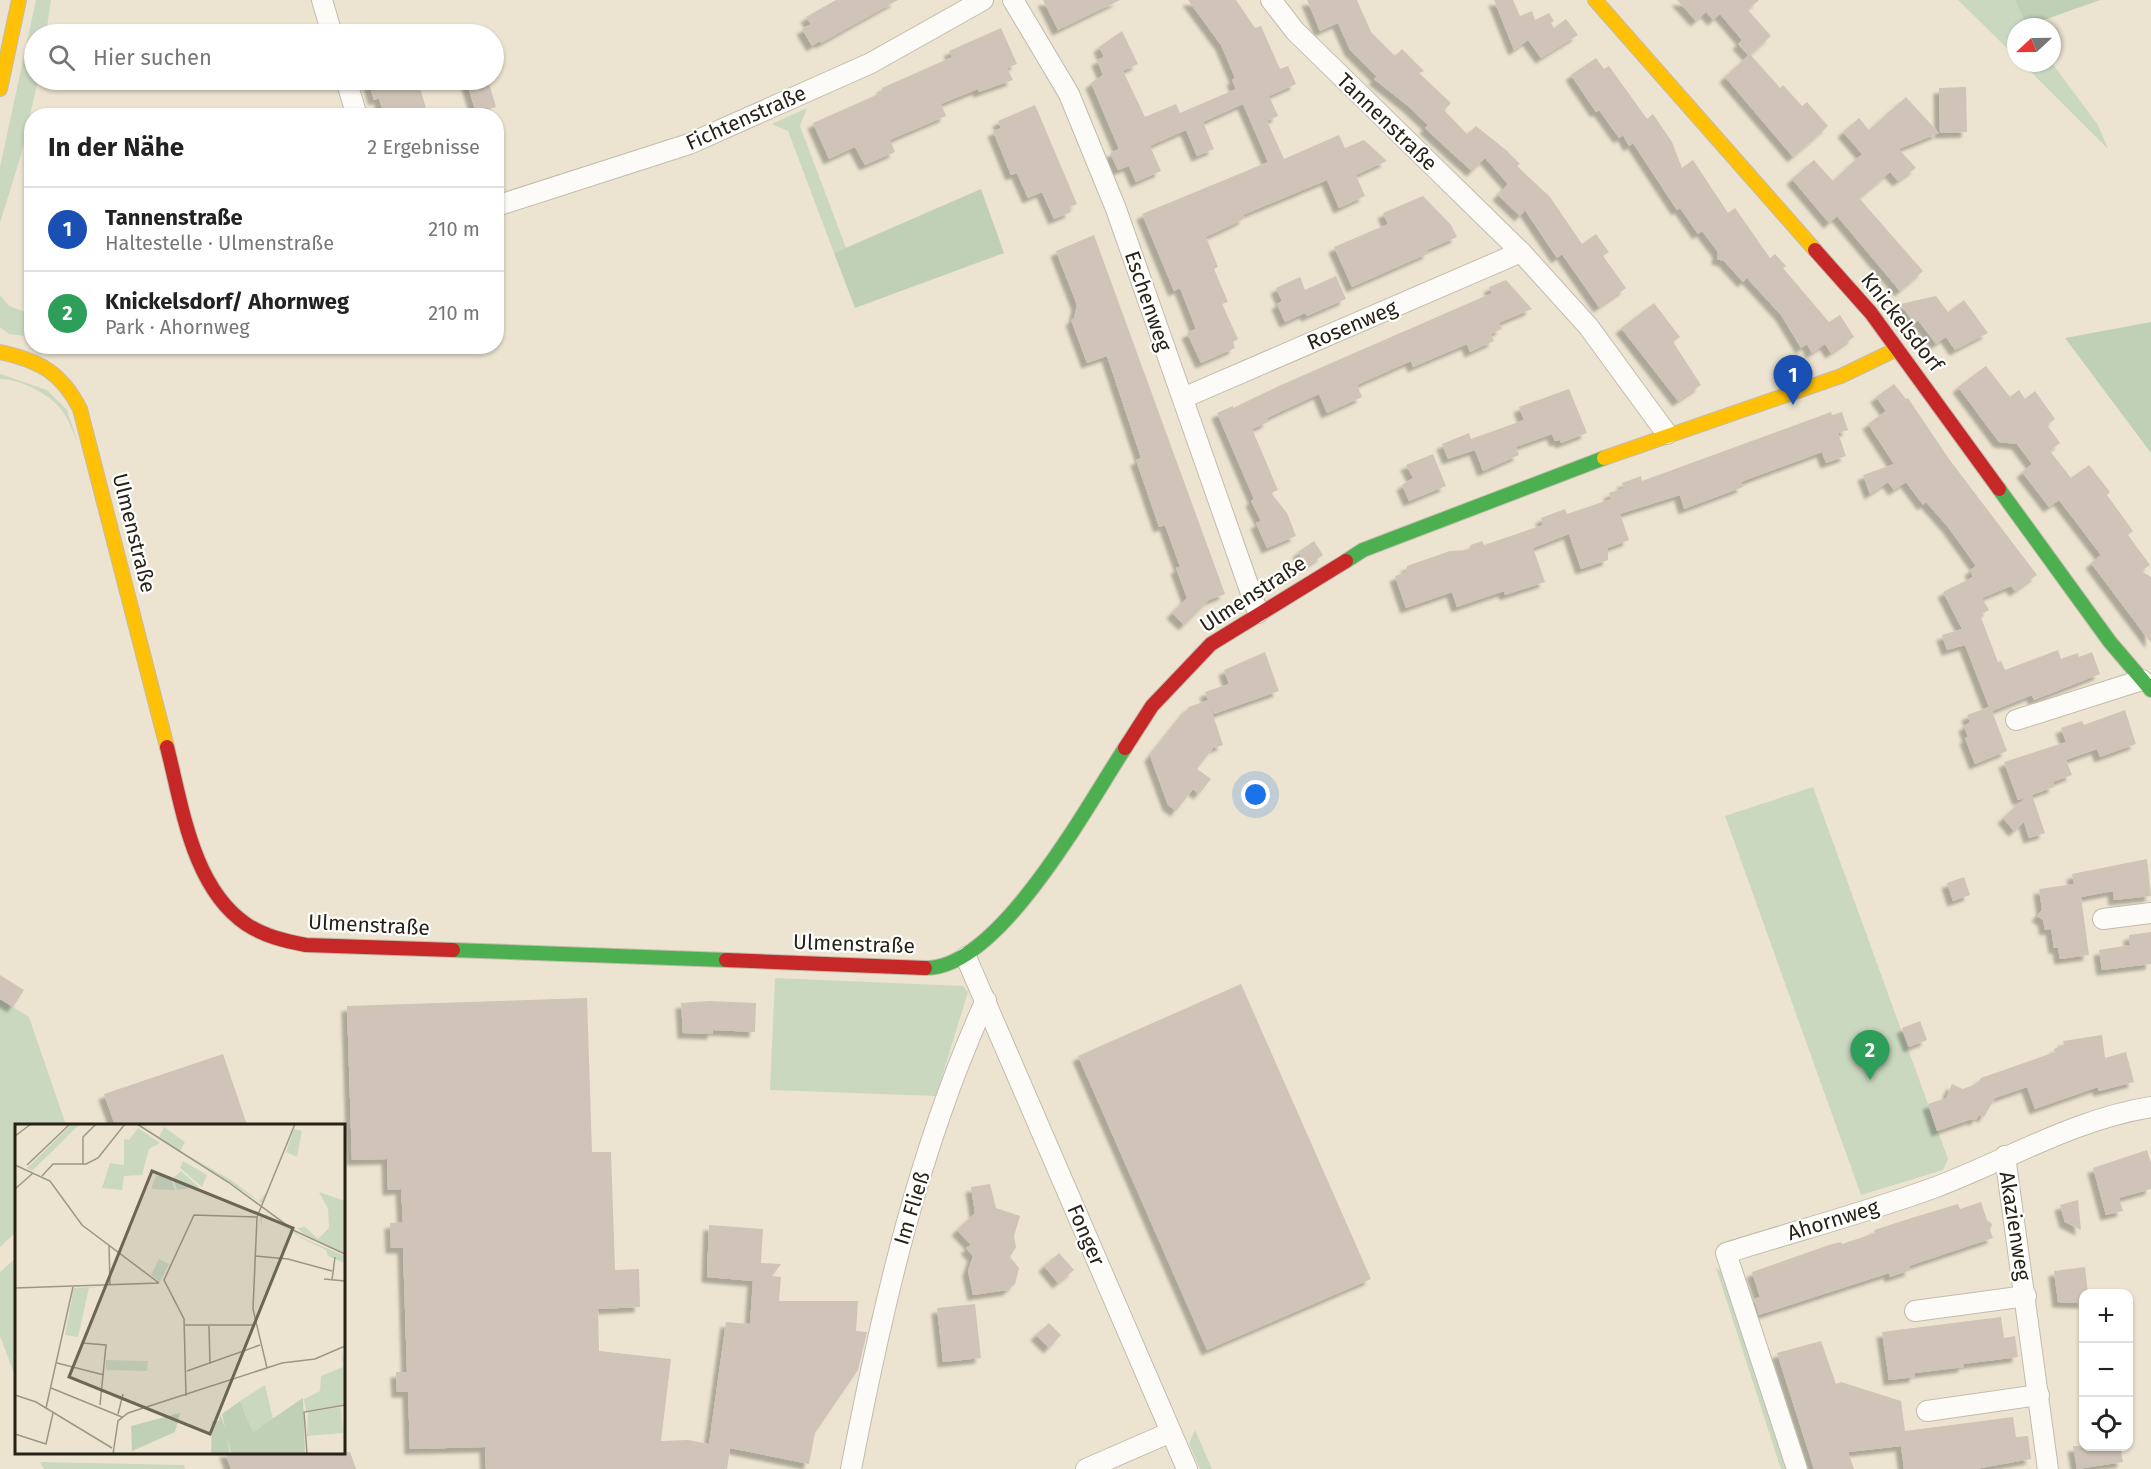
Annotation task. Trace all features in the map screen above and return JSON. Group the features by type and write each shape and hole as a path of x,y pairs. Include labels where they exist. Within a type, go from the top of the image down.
{"street":[{"path":"0,89 19,0"},
{"path":"322,0 329,24"},
{"name":"Fichtenstraße","path":"504,203 689,144 871,63 983,0"},
{"name":"Eschenweg","path":"1013,0 1069,94 1116,209 1258,613"},
{"name":"Tannenstraße","path":"1271,0 1295,31 1521,252 1588,326 1667,434"},
{"name":"Knickelsdorf","path":"1595,0 1871,313 2110,642 2146,685"},
{"path":"349,90 355,108"},
{"name":"Rosenweg","path":"1183,398 1521,252"},
{"name":"Ulmenstraße","path":"37,354 62,380 80,409 191,839 200,863 219,897 234,916 248,927 277,939 306,945 934,968 966,957 1027,899 1152,706 1211,644 1258,613 1363,549 1667,434 1841,376 1897,349"},
{"name":"Ulmenstraße","path":"0,352 24,352"},
{"path":"2016,720 2146,685"},
{"path":"2103,919 2151,913"},
{"path":"966,957 986,1000"},
{"name":"Fonger","path":"986,1000 1187,1469"},
{"name":"Im Fließ","path":"851,1469 872,1362 905,1223 968,1039 986,1000"},
{"name":"Ahornweg","path":"1797,1469 1726,1253 1937,1187 2005,1156 2123,1112 2151,1107"},
{"name":"Akazienweg","path":"2005,1156 2048,1469"},
{"name":"Akazienweg","path":"1914,1311 2026,1296"},
{"path":"1928,1411 2039,1395"},
{"path":"1086,1469 1171,1432"}],"green space":[{"path":"36,0 51,0 47,24 31,24"},
{"path":"1958,0 2015,0 2024,18 2007,18 2007,48"},
{"path":"2015,0 2100,0 2049,18 2023,18"},
{"path":"24,56 24,90 36,90 32,108 24,108 24,142 0,223 0,167"},
{"path":"2031,72 2059,72 2098,125 2108,149"},
{"path":"807,108 800,126 846,248 834,253 788,131 772,124"},
{"path":"981,189 1004,253 855,308 834,253"},
{"path":"0,295 9,306 24,311 24,336 9,334 0,327"},
{"path":"2151,322 2151,453 2065,338"},
{"path":"0,374 47,390 67,410 77,441 65,415 53,401 27,385 0,379"},
{"path":"1813,787 1948,1159 1943,1170 1861,1195 1725,816"},
{"path":"775,978 963,986 968,992 936,1096 770,1090"},
{"path":"0,999 29,1017 66,1124 15,1124 15,1233 0,1247"},
{"path":"15,1259 15,1376 0,1336 0,1272"},
{"path":"1716,1268 1728,1275 1791,1469 1781,1469"},
{"path":"1195,1430 1212,1469 1200,1469 1189,1444"},
{"path":"40,1462 184,1465 185,1469 44,1469"}],"building":[{"path":"836,0 898,0 812,46 802,29 811,24 806,17"},
{"path":"1043,0 1120,0 1058,30"},
{"path":"1188,0 1236,0 1255,28 1261,26 1280,69 1288,66 1296,84 1269,96 1278,116 1267,121 1284,159 1339,135 1345,148 1364,140 1387,161 1356,175 1365,196 1339,208 1327,180 1243,215 1245,218 1206,237 1218,267 1214,269 1228,302 1222,304 1238,339 1233,342 1235,348 1201,363 1187,333 1196,329 1180,288 1174,291 1142,214 1268,162 1243,104 1203,122 1214,149 1197,156 1186,130 1150,146 1161,171 1136,182 1129,166 1118,170 1110,153 1119,149 1091,83 1103,75 1097,60 1104,57 1099,47 1122,31 1138,64 1123,71 1145,117 1176,104 1180,113 1236,89 1232,80 1235,78 1221,45"},
{"path":"1307,0 1357,0 1371,32 1395,56 1402,49 1424,71 1419,73 1451,103 1444,110 1467,134 1476,126 1506,150 1520,164 1517,166 1550,197 1582,244 1596,234 1609,252 1603,256 1626,288 1599,307 1562,254 1557,258 1525,210 1520,216 1498,195 1508,184 1485,158 1472,171 1425,128 1428,125 1408,106 1374,79 1377,77 1350,50 1338,23 1320,31"},
{"path":"1494,0 1513,0 1520,16 1532,11 1535,20 1549,13 1554,21 1551,23 1554,28 1566,19 1578,35 1541,58 1528,40 1514,50"},
{"path":"1677,0 1759,0 1748,10 1771,36 1749,56 1738,44 1742,40 1720,14 1713,20 1706,12 1696,21"},
{"path":"1001,28 1017,64 1007,68 1013,80 979,92 978,89 941,104 946,116 890,140 895,152 865,165 855,147 829,159 813,123 883,92 882,88 952,57 949,51"},
{"path":"1750,54 1780,88 1783,85 1802,106 1807,102 1828,126 1793,157 1725,77"},
{"path":"1596,58 1604,69 1609,66 1647,119 1653,114 1672,142 1682,168 1693,160 1728,213 1735,208 1770,258 1775,254 1786,266 1783,268 1829,322 1840,315 1854,337 1831,353 1825,344 1812,353 1807,344 1801,348 1781,315 1747,278 1743,282 1724,261 1717,259 1718,252 1702,231 1698,234 1680,208 1677,210 1633,143 1629,146 1623,135 1619,138 1599,110 1596,112 1571,75"},
{"path":"1966,87 1967,132 1940,133 1939,88"},
{"path":"371,90 421,90 426,108 382,108 379,98 374,100"},
{"path":"469,90 491,90 496,107 474,108"},
{"path":"1906,97 1939,133 1899,149 1916,168 1898,181 1890,172 1859,198 1923,271 1900,291 1837,216 1829,223 1792,179 1814,160 1833,181 1862,154 1843,132 1859,118 1869,130"},
{"path":"1035,105 1077,204 1069,207 1071,212 1054,219 1042,192 1028,198 1017,173 1011,175 993,131 1001,128 998,121"},
{"path":"1423,196 1451,225 1457,237 1427,250 1429,253 1352,287 1334,247 1388,224 1383,213"},
{"path":"1094,235 1225,594 1209,600 1184,625 1172,613 1187,598 1176,568 1180,567 1165,525 1159,527 1136,460 1141,458 1107,356 1087,363 1071,320 1074,318 1077,305 1056,251"},
{"path":"1336,276 1346,299 1307,316 1305,313 1285,322 1277,304 1282,301 1276,288 1300,277 1305,290"},
{"path":"1506,280 1532,309 1499,323 1502,329 1491,334 1494,341 1470,352 1467,344 1413,367 1411,361 1357,385 1362,397 1327,413 1319,394 1267,418 1268,422 1252,429 1278,490 1271,493 1287,513 1296,536 1267,548 1256,523 1261,521 1251,501 1254,499 1217,413 1233,406 1233,408 1492,293 1489,287"},
{"path":"1936,296 1948,312 1964,300 1988,333 1955,350 1946,337 1936,344 1918,320 1914,323 1900,304"},
{"path":"1654,303 1680,337 1673,342 1701,385 1678,401 1621,328"},
{"path":"1986,366 2010,397 2019,390 2025,399 2035,391 2055,419 2047,425 2060,443 2050,451 2071,478 2089,465 2110,492 2107,495 2133,531 2128,535 2150,565 2141,571 2151,577 2151,643 2091,563 2101,555 2059,500 2049,507 2022,472 2032,464 2017,444 1999,442 1958,387"},
{"path":"1894,384 1906,399 1908,398 1949,459 2037,575 2015,591 2011,586 1982,598 1989,610 1980,615 1998,662 2001,661 2005,670 2058,650 2061,659 2078,653 2079,657 2092,652 2100,674 2034,700 2032,695 1992,711 2007,751 1975,764 1965,738 1968,737 1964,726 1970,722 1967,715 1989,707 1965,645 1947,650 1942,635 1962,629 1943,592 1973,577 1970,570 1976,566 1948,527 1926,502 1923,505 1906,482 1894,490 1888,482 1870,494 1863,475 1894,464 1868,424 1886,411 1876,397"},
{"path":"1569,389 1587,433 1561,443 1560,440 1555,441 1552,434 1516,447 1519,455 1483,471 1475,450 1448,459 1442,444 1469,433 1471,439 1524,420 1519,407"},
{"path":"1831,412 1832,415 1842,412 1848,430 1838,433 1846,456 1826,463 1822,452 1741,482 1743,487 1684,509 1680,495 1620,514 1629,540 1608,548 1608,560 1581,569 1569,534 1533,548 1545,582 1505,595 1504,591 1457,607 1452,592 1406,608 1395,576 1406,572 1407,566 1450,551 1468,550 1471,545 1482,541 1484,545 1543,525 1541,518 1565,509 1567,514 1611,499 1609,493 1624,488 1622,483 1641,476 1642,481"},
{"path":"1433,454 1446,486 1409,501 1402,485 1413,478 1406,465"},
{"path":"1314,541 1323,555 1307,566 1298,552"},
{"path":"1265,652 1279,691 1214,714 1205,692 1229,684 1224,670"},
{"path":"1208,700 1223,745 1213,748 1197,769 1211,779 1199,794 1193,789 1176,811 1168,805 1150,756 1189,707"},
{"path":"2125,710 2136,744 2100,757 2097,749 2066,760 2072,775 2053,782 2054,787 2032,795 2045,833 2029,838 2024,822 2014,831 2003,818 2026,797 2018,800 2004,762 2066,742 2061,728 2082,721 2084,725"},
{"path":"2147,859 2151,896 2114,900 2113,891 2081,897 2089,955 2060,959 2058,948 2054,948 2051,929 2045,930 2043,920 2037,916 2042,910 2039,889 2074,884 2072,874"},
{"path":"1964,877 1970,895 1953,901 1947,883"},
{"path":"2151,932 2151,964 2102,970 2099,950 2130,945 2129,935"},
{"path":"0,975 24,990 13,1007 0,999"},
{"path":"1241,984 1371,1279 1207,1350 1078,1056"},
{"path":"587,998 592,1152 611,1152 615,1270 639,1269 640,1307 598,1309 599,1351 671,1359 661,1441 688,1440 709,1444 726,1322 750,1324 753,1281 707,1277 709,1225 763,1229 761,1263 781,1264 772,1276 781,1277 779,1301 858,1301 856,1331 867,1332 858,1370 815,1433 809,1464 730,1448 727,1469 486,1469 485,1447 410,1449 408,1392 397,1392 396,1372 407,1372 403,1248 391,1248 390,1223 403,1222 401,1189 388,1190 387,1159 352,1160 347,1006"},
{"path":"709,1001 756,1003 755,1032 713,1030 713,1034 683,1033 681,1003"},
{"path":"1920,1021 1927,1040 1909,1047 1902,1028"},
{"path":"2102,1035 2105,1058 2126,1052 2134,1082 2099,1091 2098,1087 2035,1109 2027,1087 1995,1098 1984,1117 1979,1115 1976,1120 1972,1119 1937,1131 1928,1104 1946,1098 1952,1084 1963,1089 1978,1083 1981,1078 2055,1052 2054,1049 2064,1045 2063,1041"},
{"path":"223,1054 247,1124 115,1124 104,1094"},
{"path":"2147,1150 2151,1163 2151,1189 2119,1198 2123,1211 2106,1215 2093,1168"},
{"path":"990,1184 996,1208 1020,1216 1014,1236 1016,1247 1010,1257 1019,1268 1015,1284 1008,1290 973,1295 968,1271 973,1256 966,1248 971,1245 957,1230 975,1213 971,1187"},
{"path":"2078,1200 2081,1230 2065,1222 2060,1205"},
{"path":"1981,1202 1987,1220 1992,1224 1990,1230 1993,1238 1909,1266 1911,1270 1890,1277 1889,1273 1759,1315 1754,1299 1760,1297 1752,1272 1829,1245 1841,1242 1842,1244 1875,1233 1874,1230 1918,1216 1958,1204 1960,1209"},
{"path":"1059,1253 1074,1270 1058,1283 1044,1266"},
{"path":"2085,1267 2088,1289 2079,1289 2079,1303 2058,1302 2054,1271"},
{"path":"975,1304 981,1358 943,1362 937,1308"},
{"path":"2001,1317 2004,1338 2015,1336 2018,1357 1963,1364 1964,1367 1915,1373 1915,1377 1889,1380 1882,1332"},
{"path":"1049,1323 1061,1335 1049,1348 1036,1335"},
{"path":"1821,1341 1836,1384 1841,1382 1901,1401 1905,1431 2013,1417 2016,1437 2028,1436 2031,1459 1975,1469 1904,1469 1901,1446 1848,1452 1854,1469 1814,1469 1777,1353"},
{"path":"2073,1446 2079,1446 2079,1451 2121,1451 2123,1462 2077,1469"},
{"path":"345,1452 350,1452 356,1469 231,1469 226,1454 345,1454"}],"traffic: fast":[{"path":"1346,561 1363,550 1604,458"},
{"path":"1999,489 2110,642 2151,690"},
{"path":"925,968 953,961 982,942 1011,914 1065,843 1125,748"},
{"path":"453,950 726,960"}],"traffic: slow":[{"path":"0,89 19,0"},
{"path":"1595,0 1815,250"},
{"path":"1604,458 1841,376 1897,349"},
{"path":"0,352 26,359 48,370 65,386 80,409 167,747"}],"traffic: jam":[{"path":"1815,250 1871,313 1999,489"},
{"path":"1125,748 1152,706 1211,644 1346,561"},
{"path":"167,747 184,819 201,867 213,889 228,908 246,924 275,938 306,945 453,950"},
{"path":"726,960 925,968"}],"place":[{"name":"Tannenstraße","path":"1793,405"},
{"name":"Knickelsdorf/ Ahornweg","path":"1870,1080"}]}
